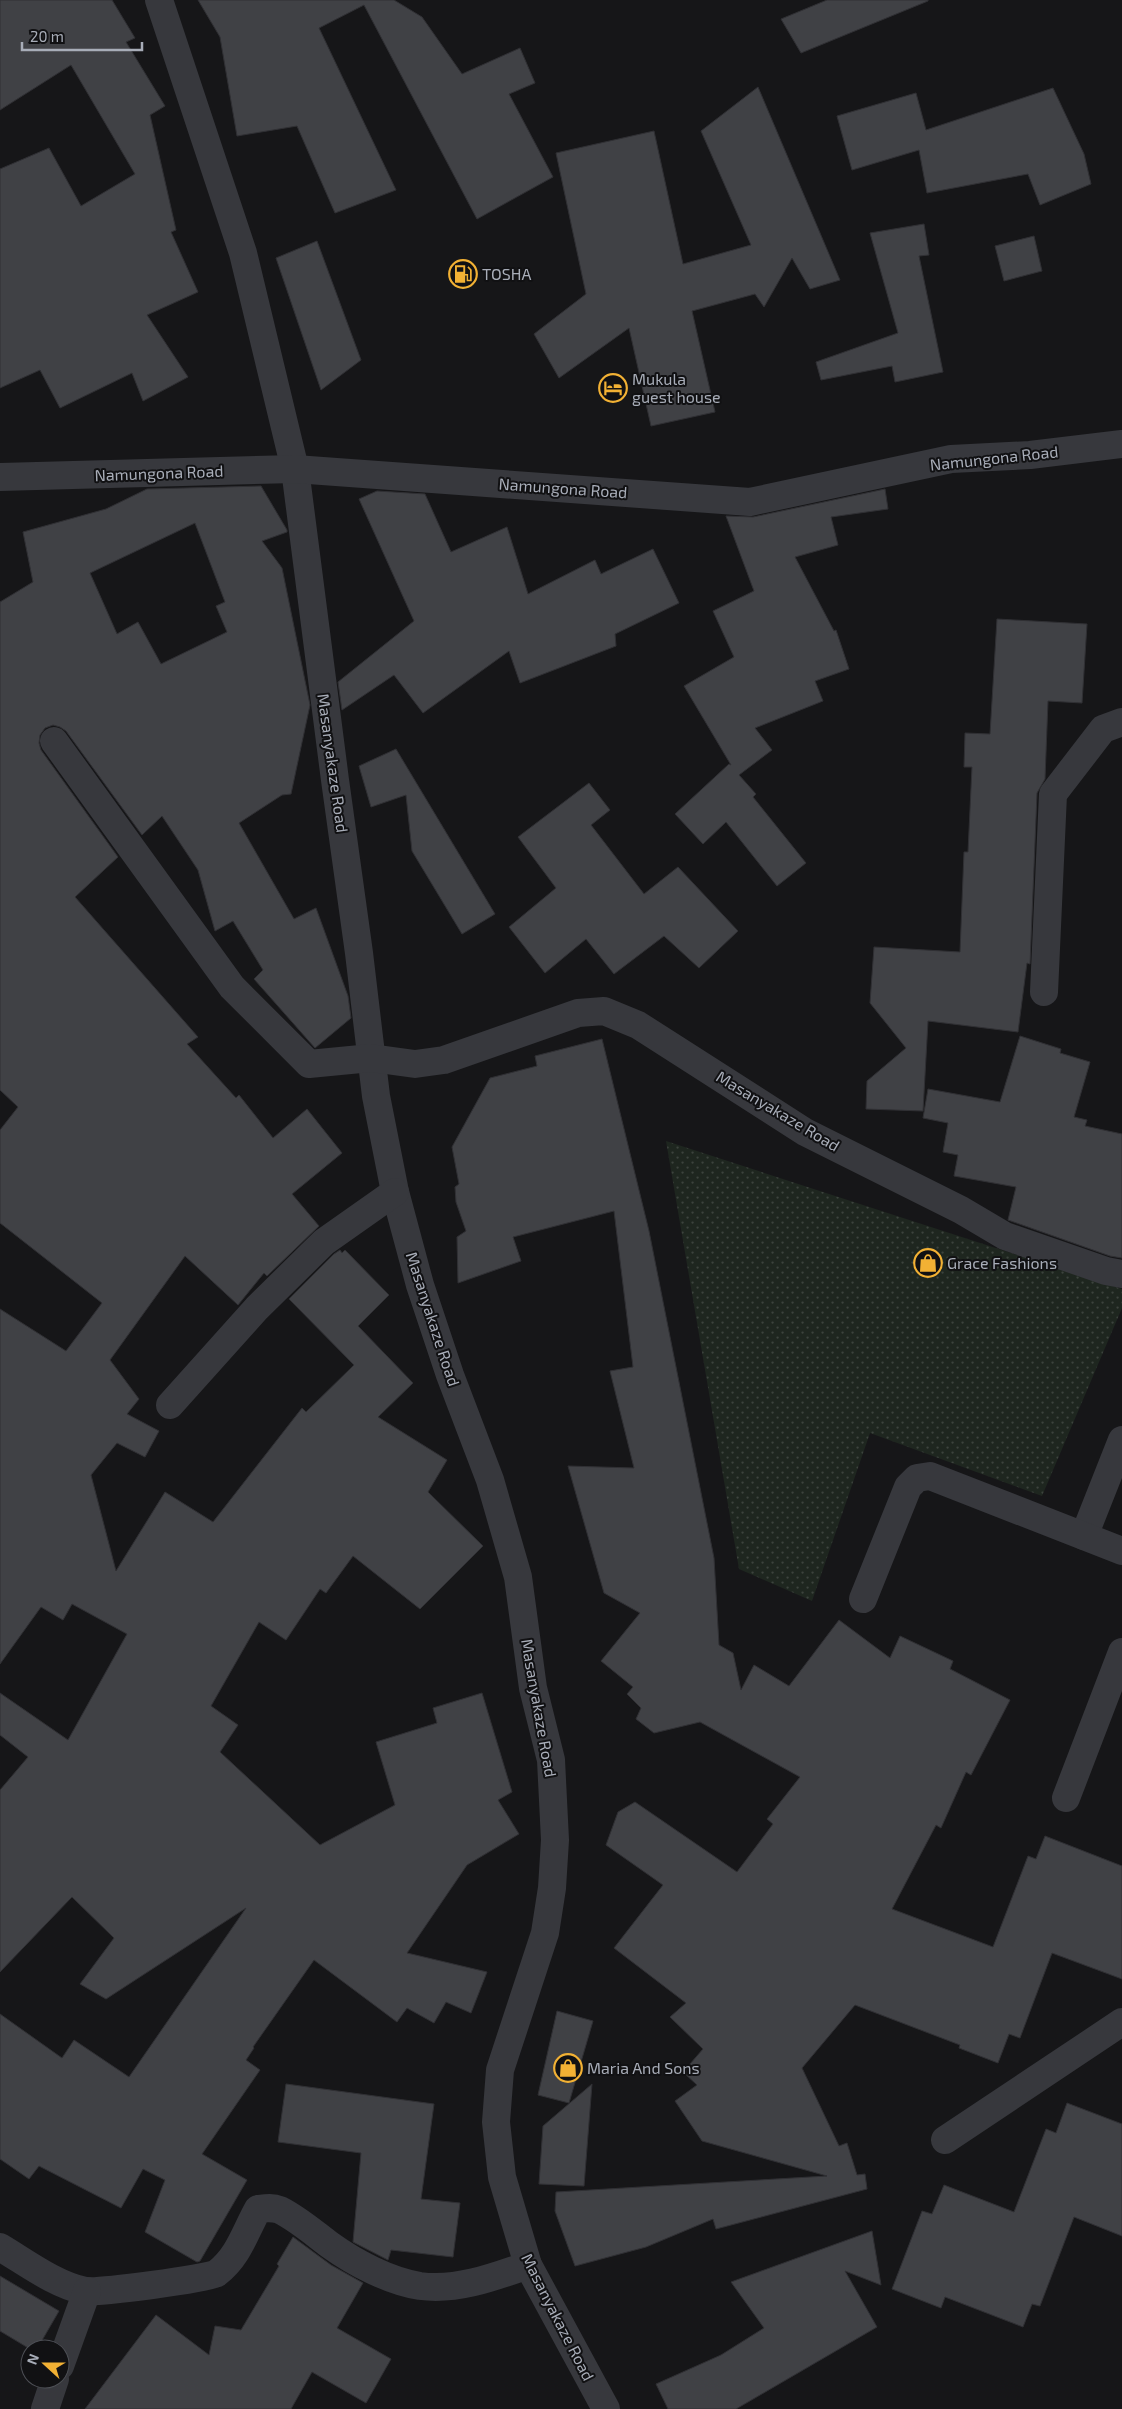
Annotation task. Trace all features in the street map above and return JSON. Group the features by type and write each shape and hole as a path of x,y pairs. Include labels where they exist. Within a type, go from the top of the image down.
{"street":[{"name":"Masanyakaze Road","path":"159,0 243,253 295,469 376,1096 395,1192 420,1285 450,1376 490,1480 518,1577 533,1688 551,1760 555,1840 552,1888 545,1932 500,2070 496,2122 502,2177 528,2265 606,2409"},
{"name":"Namungona Road","path":"0,477 295,469 750,502 951,460 1030,455 1122,444"},
{"path":"1044,992 1053,794 1103,729 1122,722"},
{"name":"Masanyakaze Road","path":"54,741 232,987 309,1064 371,1058 414,1064 444,1060 578,1013 604,1011 638,1025 805,1132 961,1210 1005,1236 1106,1271 1122,1274"},
{"path":"170,1405 257,1308 324,1242 395,1192"},
{"path":"1084,1536 1122,1440"},
{"path":"862,1599 902,1499 908,1487 916,1478 930,1476 1122,1551"},
{"path":"1066,1798 1122,1652"},
{"path":"945,2140 1122,2022"},
{"path":"0,2247 58,2282 87,2291 179,2281 214,2275 228,2263 239,2248 258,2209 268,2207 287,2214 333,2247 368,2267 420,2286 448,2287 489,2279 528,2265"},
{"path":"70,2339 87,2291"},
{"path":"45,2409 52,2389"}],"shaded area":[{"path":"666,1141 1122,1289 1122,1308 1042,1496 870,1433 812,1601 739,1569"}],"building":[{"path":"0,0 112,0 135,38 126,42 165,106 150,115 176,230 171,232 198,292 147,315 188,377 143,401 132,373 60,408 40,370 0,388 0,169 49,148 81,206 135,174 71,65 0,110"},
{"path":"198,0 394,0 422,17 462,74 520,48 535,83 509,94 553,177 477,219 364,5 319,28 396,190 335,213 297,126 237,136 220,37"},
{"path":"827,0 928,1 801,53 781,19"},
{"path":"758,87 840,280 810,289 792,258 764,307 755,294 692,311 715,412 651,426 629,328 559,378 534,334 586,294 556,153 654,131 683,264 751,245 701,131"},
{"path":"1053,88 1084,154 1091,184 1040,205 1028,174 927,193 919,150 852,170 837,116 916,93 926,130"},
{"path":"924,224 929,255 919,256 943,372 895,382 892,366 821,380 816,362 898,333 870,233"},
{"path":"1034,236 1042,271 1004,281 995,246"},
{"path":"317,241 361,360 321,390 276,258"},
{"path":"261,486 287,530 287,532 262,541 282,568 310,705 291,794 282,795 239,823 294,919 316,908 348,996 351,1018 315,1048 254,979 263,970 233,921 215,931 198,870 162,816 142,835 66,731 53,725 45,728 40,735 39,743 41,750 118,857 75,897 198,1037 187,1044 236,1098 239,1095 273,1138 307,1109 342,1153 292,1194 319,1226 267,1276 264,1273 238,1305 185,1256 110,1360 139,1399 127,1414 159,1431 145,1457 117,1443 91,1475 116,1571 165,1492 213,1522 302,1408 306,1412 354,1365 289,1299 334,1254 340,1250 342,1253 345,1250 389,1295 358,1326 413,1383 378,1417 447,1460 428,1492 483,1546 420,1609 353,1556 326,1593 320,1589 286,1640 259,1622 211,1706 238,1725 220,1752 320,1845 395,1805 376,1742 437,1723 433,1708 482,1693 512,1792 498,1800 519,1834 467,1865 407,1953 487,1972 471,2013 446,2002 434,2023 407,2008 397,2022 314,1960 253,2047 246,2060 260,2070 202,2154 247,2180 200,2261 197,2262 145,2232 165,2180 143,2169 121,2208 39,2166 29,2179 0,2159 0,2014 62,2058 74,2040 129,2077 246,1908 106,1999 80,1984 114,1938 72,1897 0,1972 0,1790 28,1757 0,1735 0,1693 68,1740 127,1634 72,1604 63,1620 41,1607 0,1664 0,1309 66,1351 102,1303 0,1223 0,1130 18,1107 0,1090 0,602 33,582 23,532 106,509 147,489","holes":["195,523 225,602 216,606 227,632 161,664 138,622 117,634 90,573"]},
{"path":"885,489 888,509 831,517 838,545 795,557 834,631 836,630 849,669 815,681 823,701 755,728 772,750 739,775 756,794 753,797 806,863 777,886 726,822 703,844 675,814 729,764 731,765 684,686 734,657 713,611 754,591 726,516 753,517"},
{"path":"377,491 425,494 451,552 507,527 528,594 595,560 601,574 653,549 679,603 615,634 616,646 520,683 509,651 423,713 394,675 342,710 338,682 414,621 359,499"},
{"path":"997,619 1087,624 1082,703 1048,701 1045,779 1037,793 1030,964 1027,963 1018,1032 928,1021 923,1111 866,1109 867,1081 906,1048 870,1003 874,947 960,952 964,852 968,852 972,767 964,767 965,733 990,734"},
{"path":"396,749 495,914 462,934 412,851 406,795 371,807 359,766"},
{"path":"589,783 610,810 591,825 644,894 678,867 738,931 699,968 664,936 614,974 586,939 545,973 509,927 556,888 518,837"},
{"path":"1020,1036 1061,1049 1060,1053 1090,1062 1074,1117 1087,1120 1085,1126 1122,1134 1122,1258 1110,1256 1008,1220 1016,1187 954,1176 958,1155 943,1152 948,1123 923,1118 928,1089 1000,1102"},
{"path":"602,1039 649,1231 714,1558 719,1645 733,1653 741,1690 754,1665 789,1686 839,1620 890,1658 900,1636 953,1661 950,1669 1010,1700 971,1775 966,1772 941,1828 936,1825 892,1909 993,1947 1028,1856 1036,1859 1045,1836 1122,1866 1122,1979 1052,1953 1020,2038 1009,2034 998,2063 959,2048 960,2045 855,2005 802,2068 839,2146 847,2143 857,2175 865,2174 867,2189 716,2229 713,2219 646,2247 575,2266 555,2211 556,2192 827,2176 702,2141 675,2101 697,2085 683,2072 703,2049 670,2017 686,2003 614,1948 663,1885 606,1845 618,1812 635,1802 737,1872 773,1824 767,1819 800,1777 700,1722 654,1733 636,1719 641,1708 627,1694 633,1687 601,1661 640,1613 604,1593 568,1466 634,1468 610,1371 633,1367 614,1211 513,1237 521,1261 458,1283 457,1237 466,1231 456,1202 455,1187 459,1184 452,1147 490,1078 537,1066 535,1056"},
{"path":"557,2011 593,2021 569,2103 538,2095"},
{"path":"286,2084 434,2104 421,2199 460,2203 453,2257 391,2250 388,2260 353,2242 361,2153 278,2142"},
{"path":"592,2084 584,2186 539,2184 543,2126"},
{"path":"1067,2103 1122,2124 1122,2236 1074,2217 1040,2306 1032,2304 1023,2327 945,2297 941,2308 892,2289 922,2211 932,2214 944,2185 1014,2212 1046,2129 1056,2133"},
{"path":"872,2231 881,2285 845,2271 877,2327 736,2409 668,2409 656,2384 721,2355 764,2328 731,2282"},
{"path":"293,2237 331,2265 363,2283 337,2328 391,2359 366,2403 312,2372 291,2409 85,2409 156,2315 209,2355 215,2326 241,2330 279,2266 277,2264"},
{"path":"0,2276 59,2311 43,2339 20,2339 20,2343 0,2331"}],"place":[{"name":"TOSHA","path":"463,274"},
{"name":"Mukula guest house","path":"613,388"},
{"name":"Grace Fashions","path":"928,1263"},
{"name":"Maria And Sons","path":"568,2068"}]}
